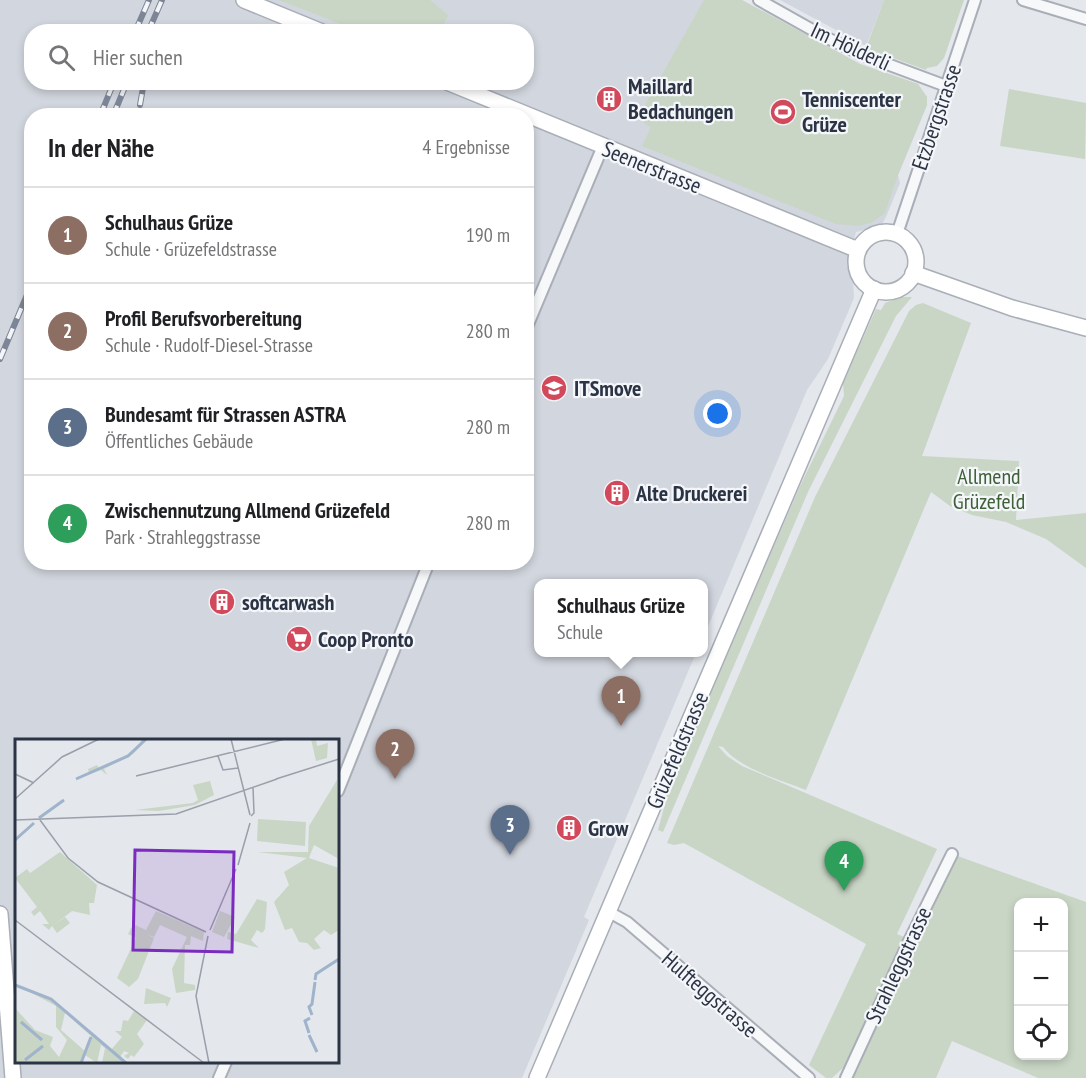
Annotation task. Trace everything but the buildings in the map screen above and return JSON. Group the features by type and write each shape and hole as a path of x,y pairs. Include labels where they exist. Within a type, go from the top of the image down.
{"main road":[{"path":"243,0 302,24"},
{"name":"Seenerstrasse","path":"466,90 510,108"},
{"name":"Seenerstrasse","path":"534,118 858,250"},
{"path":"880,232 897,234 910,245 915,254 916,264 913,273 901,287 883,291 874,289 860,277 856,259 858,250 870,236 880,232"},
{"path":"913,273 1012,308 1086,328"},
{"name":"Grüzefeldstrasse","path":"537,1078 874,289"},
{"path":"0,914 13,1078"}],"street":[{"name":"Im Hölderli","path":"759,0 825,37 863,55 946,86"},
{"name":"Etzbergstrasse","path":"897,234 975,0"},
{"path":"1023,0 1086,19"},
{"path":"534,310 603,146"},
{"path":"339,788 426,570"},
{"name":"Strahleggstrasse","path":"846,1078 952,854"},
{"name":"Hulfteggstrasse","path":"609,912 627,922 810,1078"},
{"path":"219,1078 226,1063"}],"shaded area":[{"path":"0,0 742,0 860,64 918,84 927,97 927,105 898,175 900,183 886,217 877,227 856,232 847,265 853,277 854,298 828,359 807,390 708,626 708,579 534,579 534,657 694,657 584,917 589,920 522,1078 0,1078"},
{"path":"780,0 884,0 866,46"}],"green space":[{"path":"279,0 430,0 448,15 444,24 341,24"},
{"name":"Tenniscenter Grüze","path":"704,0 742,0 860,64 918,84 927,97 927,105 885,213 871,223 857,226 836,224 642,146 651,127 637,119"},
{"path":"884,0 964,0 944,58 937,66 926,70 866,48"},
{"path":"1009,89 1086,103 1085,159 1000,146"},
{"path":"900,297 912,297 896,316 808,492 663,832 658,830 669,789 800,486 844,396 843,383 876,309 881,310 885,303"},
{"name":"Allmend Grüzefeld","path":"923,303 971,323 922,456 1019,461 1016,520 1086,513 1086,568 1046,539 1006,522 972,515 950,506 931,492 806,790 750,768 730,755 723,747 718,746 727,756 742,766 937,849 897,934 904,937 844,1067 832,1078 826,1078 809,1065 866,944 684,843 674,845 667,843 815,497 909,311"},
{"path":"952,854 1086,902 1086,1078 1038,1078 952,1041 936,1078 846,1078"}],"railway":[{"path":"138,24 149,0"},
{"path":"152,24 162,0"},
{"path":"103,108 111,90"},
{"path":"116,108 124,90"},
{"path":"140,105 143,90"},
{"path":"0,359 24,302"}],"place":[{"name":"Maillard Bedachungen","path":"609,99"},
{"name":"Tenniscenter Grüze","path":"783,112"},
{"name":"ITSmove","path":"554,388"},
{"name":"Alte Druckerei","path":"617,493"},
{"name":"softcarwash","path":"222,602"},
{"name":"Coop Pronto","path":"299,639"},
{"name":"Schulhaus Grüze","path":"621,726"},
{"name":"Profil Berufsvorbereitung","path":"395,779"},
{"name":"Grow","path":"569,828"},
{"name":"Bundesamt für Strassen ASTRA","path":"510,855"},
{"name":"Zwischennutzung Allmend Grüzefeld","path":"844,891"}]}
